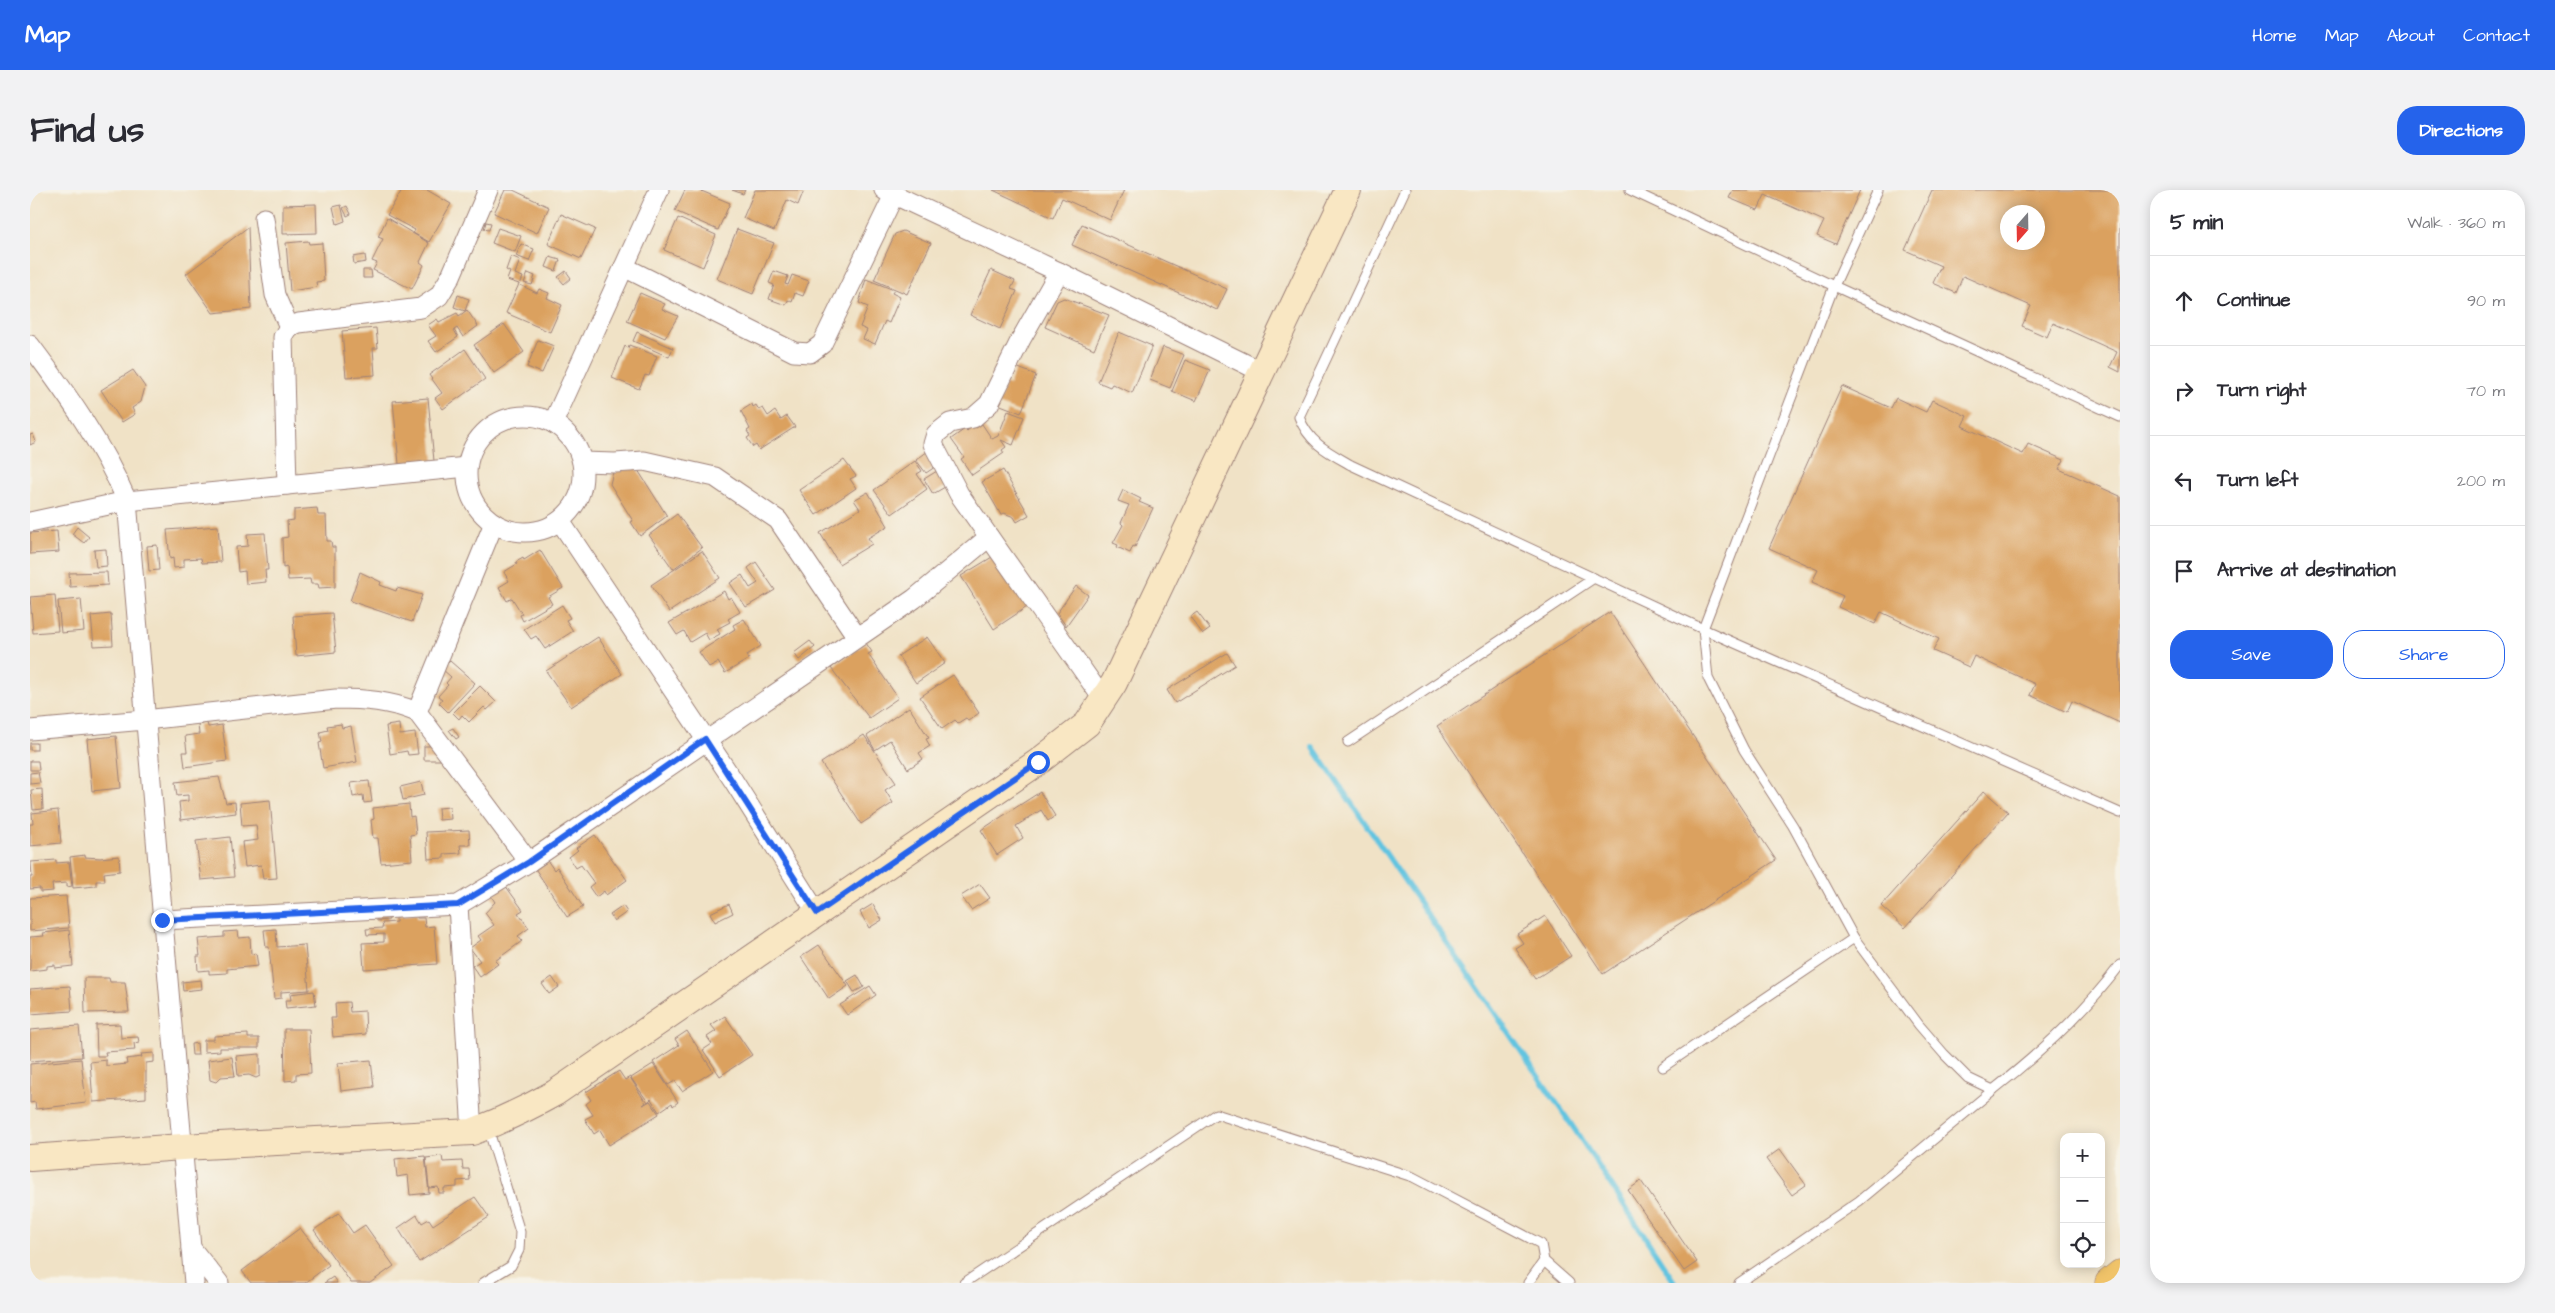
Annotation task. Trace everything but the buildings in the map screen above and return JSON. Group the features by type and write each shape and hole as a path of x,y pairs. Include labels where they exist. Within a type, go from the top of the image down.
{"main road":[{"path":"2109,1283 2120,1274"}],"street":[{"path":"287,485 282,337 289,327 299,323 421,308 439,296 451,276 488,190"},
{"path":"553,423 659,190"},
{"path":"30,1158 480,1129 510,1118 555,1092 1038,762 1087,724 1114,683 1348,190"},
{"path":"624,267 794,352 810,353 822,344 889,192 1059,272 1262,372"},
{"path":"264,218 275,295 289,327"},
{"path":"1059,272 1021,339 989,404 973,418 950,423 934,439 933,444 959,494 1103,699"},
{"path":"30,345 36,362 94,436 115,472 127,501 194,1283"},
{"path":"521,416 537,417 553,423 566,432 576,446 582,462 583,478 580,494 572,509 560,521 544,529 527,532 510,530 494,523 482,512 473,499 468,483 467,467 471,452 479,438 491,427 506,419 521,416"},
{"path":"582,462 615,463 644,461 715,477 778,520 857,638"},
{"path":"30,522 127,501 467,467"},
{"path":"560,521 705,739 817,913"},
{"path":"417,712 494,523"},
{"path":"162,920 458,905 529,862 705,739 914,599 989,537"},
{"path":"30,730 145,720 336,699 367,699 398,704 417,712 529,862"},
{"path":"458,905 480,1129"},
{"path":"191,1248 219,1283"}],"lane":[{"path":"1405,190 1299,417 1304,431 1315,444 1351,465 1703,629 2120,813"},
{"path":"1630,190 2120,417"},
{"path":"1878,190 1834,286 1703,629 1708,678 1744,750 1793,826 1854,938 1919,1025 1944,1054 1968,1078 1993,1090"},
{"path":"1348,742 1594,578"},
{"path":"1663,1067 1854,938"},
{"path":"1739,1283 1859,1201 1993,1090 2030,1062 2105,985 2120,965"},
{"path":"964,1283 1216,1114 1413,1177 1541,1244 1544,1261 1569,1283"},
{"path":"480,1129 520,1232 519,1250 511,1266 484,1283"},
{"path":"1528,1283 1544,1261"}],"waterway":[{"path":"1313,747 1575,1130 1675,1283"}],"route":[{"path":"162,920 458,905 529,862 705,739 817,913 1038,762"}]}
